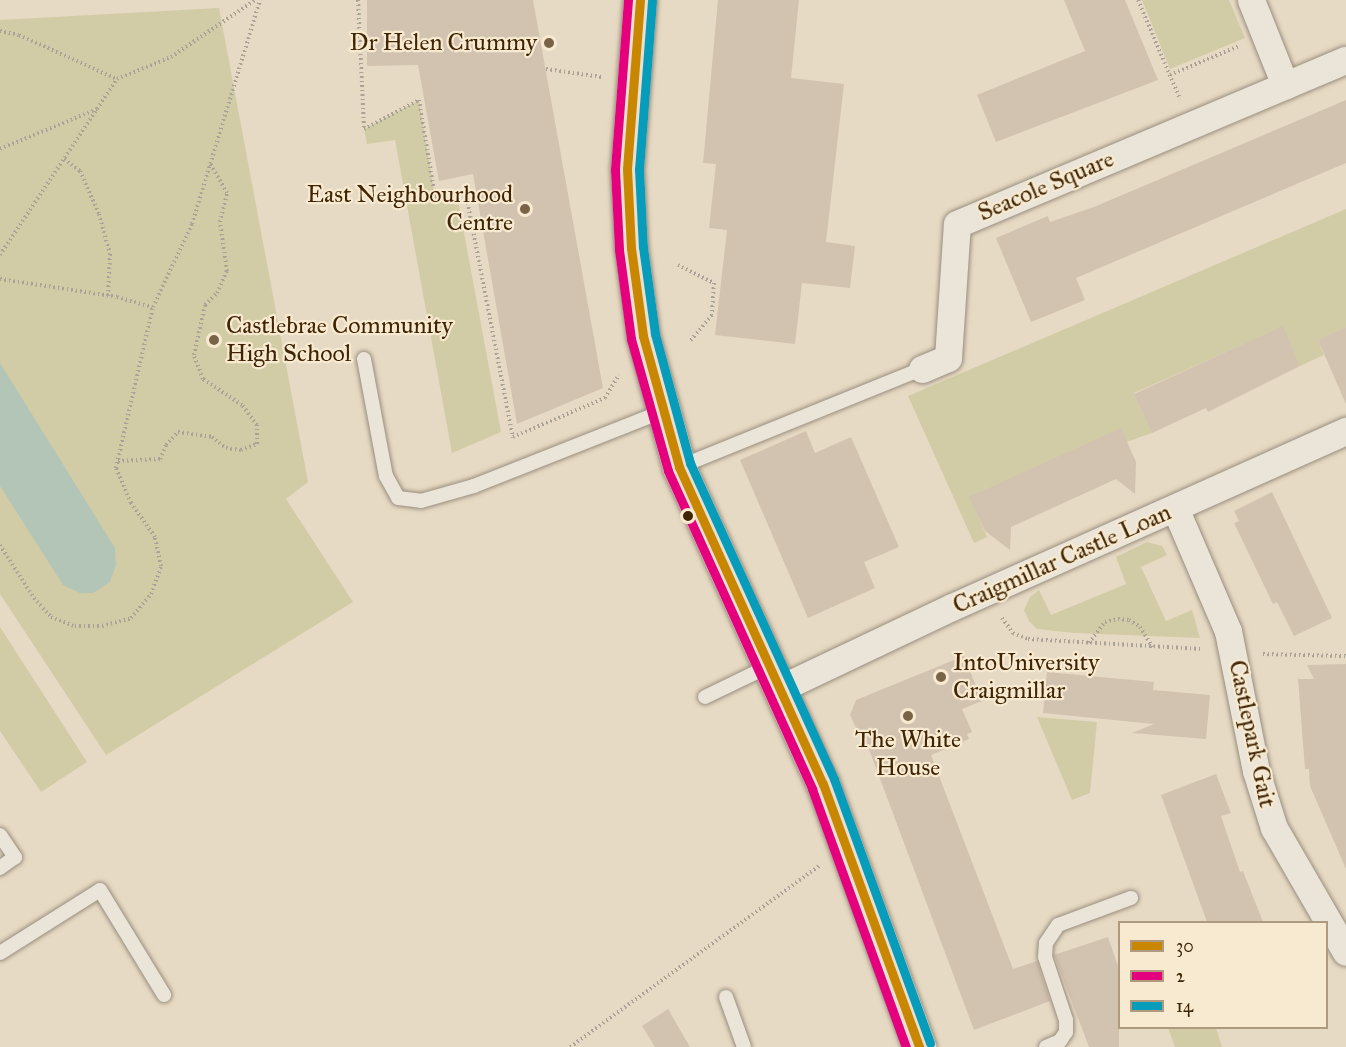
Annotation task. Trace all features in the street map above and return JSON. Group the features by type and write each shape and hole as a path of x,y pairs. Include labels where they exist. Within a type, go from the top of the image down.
{"main road":[{"path":"640,0 627,169 631,248 643,336 679,467 823,784 919,1047"}],"street":[{"path":"1251,0 1285,85"},
{"name":"Seacole Square","path":"922,369 948,358 957,224 1346,60"},
{"name":"Craigmillar Castle Loan","path":"774,677 989,590 1346,431"},
{"name":"Castlepark Gait","path":"1175,508 1234,652 1263,799 1290,857 1328,921"},
{"name":"Castlepark Gait","path":"1328,921 1346,952"}],"lane":[{"path":"364,359 386,476 398,498 421,501 474,486 663,411"},
{"path":"679,467 922,369"},
{"path":"705,696 774,677"},
{"path":"0,835 15,857 0,868"},
{"path":"0,953 100,890 164,995"},
{"path":"1046,1047 1060,1041 1066,1032 1066,1020 1045,957 1046,943 1058,925 1131,898"},
{"path":"726,997 744,1047"}],"path":[{"path":"0,255 117,79 171,57 255,0"},
{"path":"0,545 34,598 51,617 75,626 102,626 130,618 151,594 161,566 155,537 131,502 116,468 153,307 192,224 260,0"},
{"path":"358,0 364,129 419,100 435,197 466,194 513,437 605,398 643,336"},
{"path":"1138,0 1190,125"},
{"path":"0,31 18,35 117,79"},
{"path":"1170,75 1241,45"},
{"path":"0,149 98,109"},
{"path":"64,159 80,171 99,214 110,254 108,296"},
{"path":"118,461 160,459 166,445 178,432 212,437 226,448 241,450 258,444 257,425 242,405 203,379 194,355 205,305 217,293 227,272 220,222 227,193 210,164"},
{"path":"678,265 714,283 712,315 689,342"},
{"path":"0,279 108,296 153,307"},
{"path":"989,590 1013,633 1028,639 1154,648 1346,656"},
{"path":"1089,643 1105,622 1118,619 1129,620 1140,627 1154,648"},
{"path":"570,1047 847,847"}],"shaded area":[{"path":"1142,0 1229,0 1245,38 1170,69"},
{"name":"Castlebrae Community High School","path":"219,8 308,482 286,499 353,602 106,755 0,594 0,20"},
{"path":"419,100 435,197 457,195 501,432 452,453 395,140 367,144 364,129"},
{"path":"1346,209 1346,327 1318,340 1324,355 1300,366 1282,327 1134,393 1152,433 970,497 987,537 974,543 908,396"},
{"path":"0,363 115,548 116,565 110,582 93,593 80,593 63,585 0,486"},
{"path":"1147,542 1162,546 1167,555 1141,567 1166,621 1192,610 1200,638 1074,633 1037,629 1029,621 1024,610 1030,597 1039,590 1051,615 1126,584 1116,557"},
{"path":"0,627 87,762 41,792 0,731"},
{"path":"1037,717 1097,722 1090,793 1072,800"},
{"path":"1168,1029 1216,1029 1222,1047 1175,1047"}],"building":[{"name":"East Neighbourhood Centre","path":"367,0 533,0 603,388 517,424 473,174 439,181 418,65 367,66"},
{"path":"718,0 799,0 791,78 844,84 826,242 855,246 850,288 802,283 795,344 715,335 727,230 709,228 716,164 703,163"},
{"path":"1064,0 1125,0 1158,80 996,142 977,95 1085,51"},
{"path":"1346,100 1346,163 1076,278 1085,300 1031,322 996,238 1048,216 1050,222 1094,207"},
{"path":"1283,326 1300,366 1208,412 1206,408 1152,433 1134,394"},
{"path":"1346,327 1346,404 1318,340"},
{"path":"1121,428 1136,462 1135,494 1116,479 1011,527 1010,550 985,531 969,497"},
{"path":"806,431 815,453 851,437 899,547 864,562 875,588 808,618 740,460"},
{"path":"1272,492 1332,618 1294,636 1277,602 1273,604 1234,523 1239,521 1234,511"},
{"path":"964,656 982,701 962,709 972,732 967,734 969,739 931,755 1013,969 1037,961 1050,1001 974,1030 867,744 864,745 850,715 856,700"},
{"path":"1346,664 1346,869 1310,786 1309,769 1305,769 1298,679 1314,679 1307,665"},
{"path":"1047,672 1154,682 1153,690 1210,695 1206,739 1132,733 1154,724 1043,713"},
{"path":"1216,774 1231,813 1221,816 1240,872 1243,871 1263,921 1207,921 1161,795"},
{"path":"1108,937 1118,966 1119,1047 1089,1047 1054,955"},
{"path":"668,1009 690,1047 655,1047 642,1026"}],"transit line":[{"name":"2","path":"628,0 615,170 619,250 631,339 668,471 812,789 906,1047"},
{"name":"30","path":"640,0 627,169 631,248 643,336 679,467 823,784 919,1047"},
{"name":"14","path":"652,1 639,169 643,247 655,334 690,463 834,779 930,1043"}],"place":[{"name":"Dr Helen Crummy","path":"549,43"},
{"name":"East Neighbourhood Centre","path":"525,209"},
{"name":"Castlebrae Community High School","path":"214,340"},
{"name":"IntoUniversity Craigmillar","path":"941,677"},
{"name":"The White House","path":"908,716"}]}
